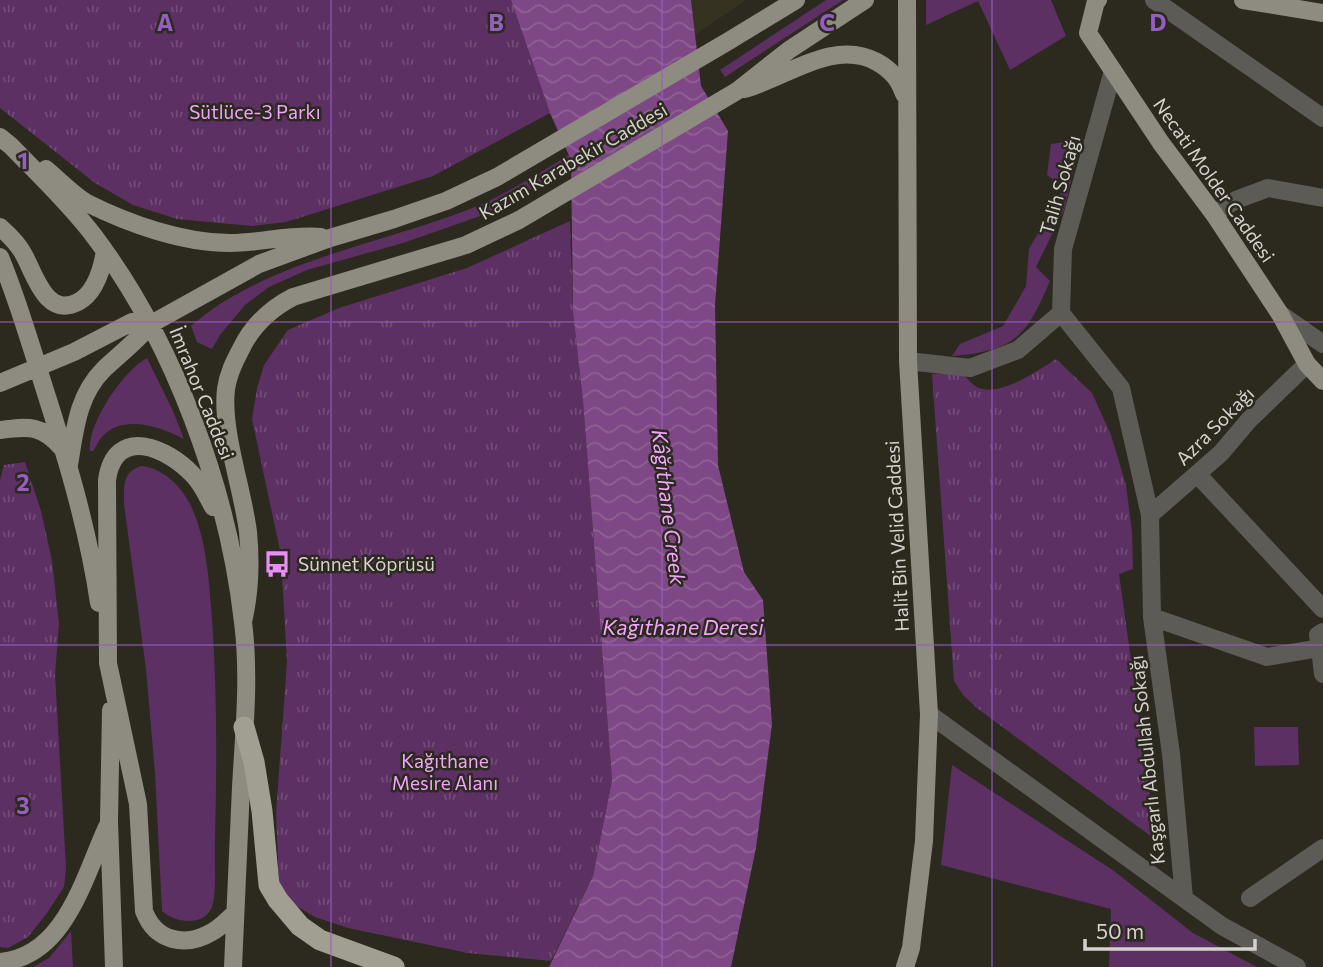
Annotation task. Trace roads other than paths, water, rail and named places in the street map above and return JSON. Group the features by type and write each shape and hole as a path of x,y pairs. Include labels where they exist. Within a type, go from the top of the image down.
{"highway":[{"path":"244,727 254,762 262,811 269,885 278,900 300,926 320,940 394,967"}],"main road":[{"name":"Kazım Karabekir Caddesi","path":"151,324 259,264 446,201 497,177 796,0"},
{"name":"Kazım Karabekir Caddesi","path":"243,622 249,597 248,530 228,422 226,391 229,370 246,339 278,305 293,297 466,245 543,206 737,91 789,50 865,0"},
{"name":"Halit Bin Velid Caddesi","path":"905,967 911,948 924,841 929,714 908,361 907,0"},
{"name":"Necati Molder Caddesi","path":"1098,0 1088,33 1280,314 1307,364 1323,381"},
{"path":"1243,0 1323,13"},
{"name":"Halit Bin Velid Caddesi","path":"737,91 764,84 822,58 848,54 868,57 892,72 906,100"},
{"path":"6,142 44,167 85,202 145,226 208,242 233,243 304,235 330,238"},
{"name":"İmrahor Caddesi","path":"6,142 77,216 105,251 151,324 196,425 211,467 243,622 244,727 233,967"},
{"path":"0,227 23,253 39,288 48,299 57,303 76,303 91,290 102,268 105,251"},
{"path":"0,257 66,458 92,556 108,663 138,804 144,911 149,925 156,932 167,937 194,939 215,931 234,914"},
{"path":"0,383 38,368 132,322 151,324"},
{"path":"66,458 76,419 91,385 151,324"},
{"path":"0,430 30,427 43,430 66,458"},
{"path":"114,967 109,821 112,733 108,663 108,469 123,450 132,446 156,449 169,454 203,487 227,535"},
{"path":"0,962 15,961 32,954 68,913 82,890 109,821"}],"street":[{"path":"1154,0 1323,118"},
{"name":"Talih Sokağı","path":"1061,313 1063,249 1113,71"},
{"path":"1214,215 1236,200 1268,188 1323,198"},
{"path":"908,361 971,368 1018,350 1061,313"},
{"name":"Kaşgarlı Abdullah Sokağı","path":"1061,313 1121,388 1150,515 1152,617 1171,754 1184,898"},
{"path":"1280,314 1323,344"},
{"name":"Azra Sokağı","path":"1150,515 1221,453 1249,420 1307,364"},
{"path":"1197,474 1323,609"},
{"path":"1152,617 1268,657 1321,640 1323,674"},
{"path":"929,714 1222,926 1297,967"},
{"path":"1250,898 1323,848"}],"water":[{"name":"Kağıthane Deresi","path":"511,0 691,0 701,86 728,131 715,305 718,465 744,572 763,600 772,724 756,848 731,967 549,967 593,876 612,780 583,401 573,312 571,160 550,113"}],"place":[{"name":"Sünnet Köprüsü","path":"277,564"}],"park label":[{"name":"Sütlüce-3 Parkı","path":"255,112"},
{"name":"Kağıthane Mesire Alanı","path":"445,772"}],"water label":[{"name":"Kâğıthane Creek","path":"668,507"}]}
